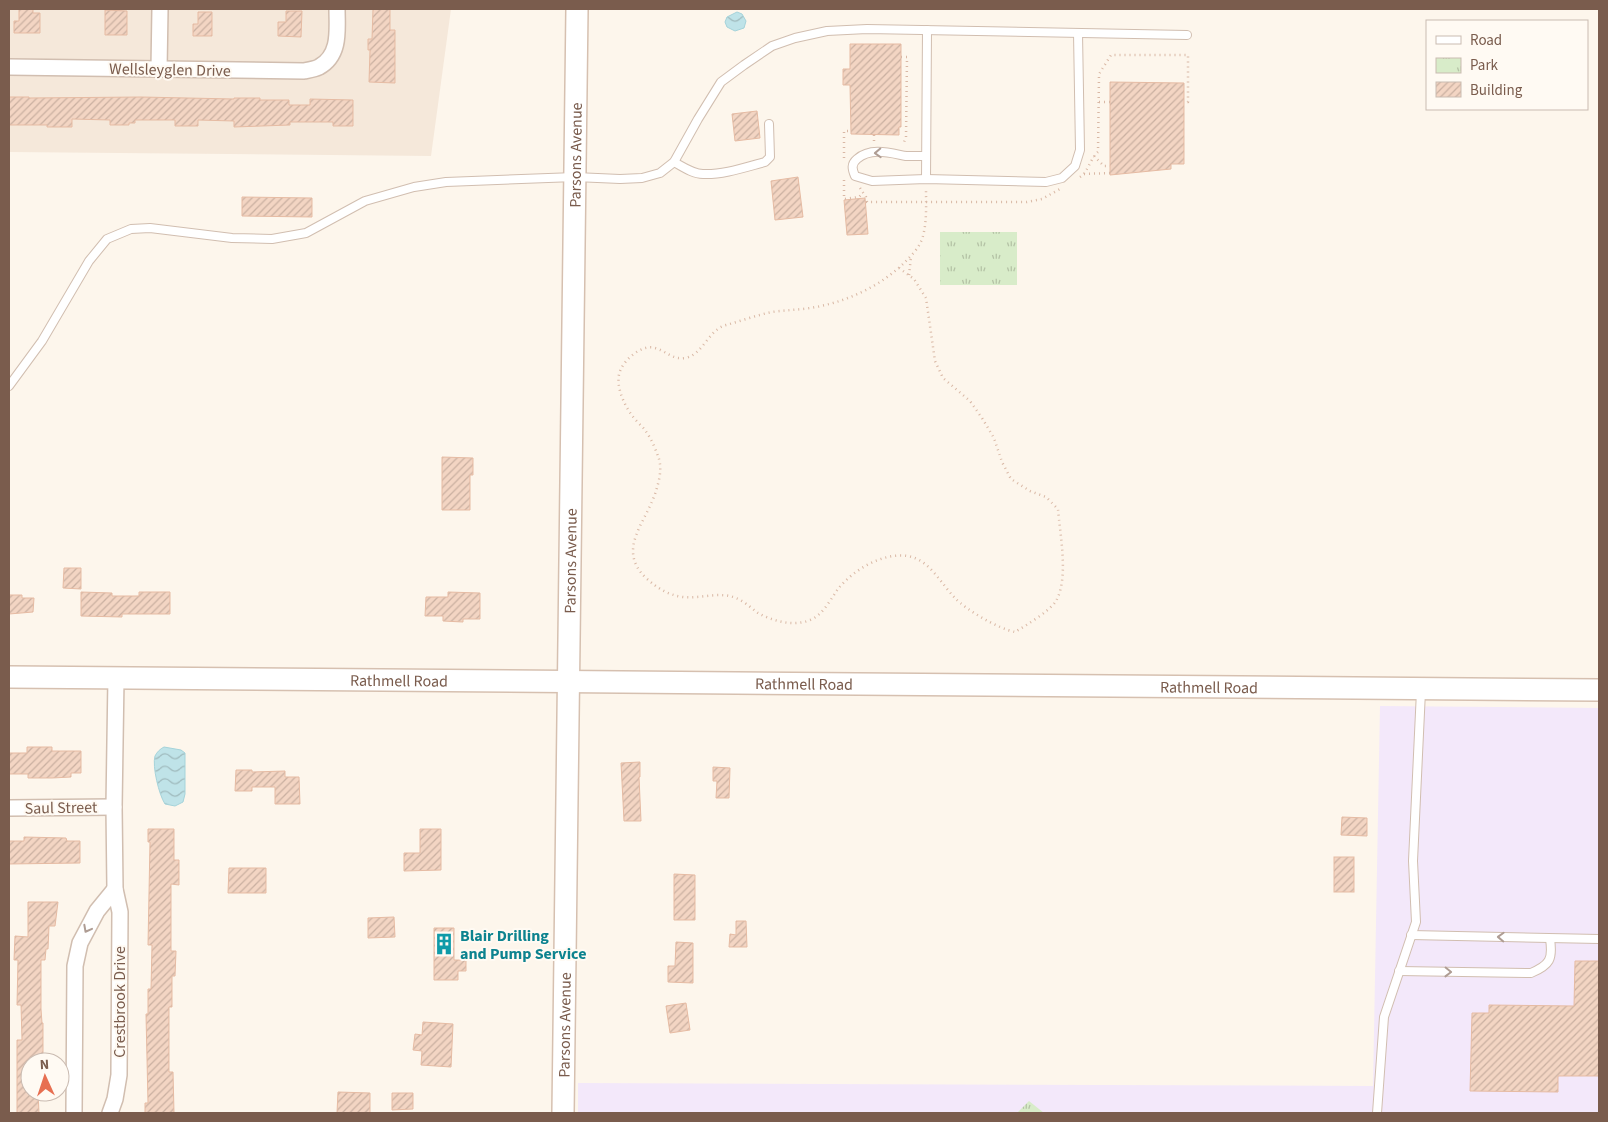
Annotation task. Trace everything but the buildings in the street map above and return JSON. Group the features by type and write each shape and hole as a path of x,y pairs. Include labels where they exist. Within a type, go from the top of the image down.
{"street":[{"path":"159,69 160,9"},
{"name":"Wellsleyglen Drive","path":"9,67 304,71 319,67 334,52 337,9"},
{"name":"Parsons Avenue","path":"562,1113 577,9"},
{"name":"Rathmell Road","path":"9,677 1599,690"},
{"name":"Crestbrook Drive","path":"110,1113 115,1099 119,1075 120,912 116,889 114,807 116,678"},
{"name":"Saul Street","path":"9,808 114,807"},
{"path":"74,1113 75,966 80,942 97,911 116,889"}],"lane":[{"path":"9,386 42,341 89,261 107,240 131,229 150,228 232,238 272,239 306,233 364,201 414,187 446,182 575,177 642,178 660,173 674,162 721,82 772,46 795,38 827,31 867,29 1187,35"},
{"path":"924,179 926,156 927,30"},
{"path":"926,156 875,152 862,154 854,162 852,170 855,176 872,181 924,179 1046,182 1062,178 1075,166 1080,150 1078,33"},
{"path":"674,162 692,172 702,174 718,173 765,162 770,157 769,124"},
{"path":"1378,1113 1384,1017 1416,922 1413,861 1421,688"},
{"path":"1412,935 1599,939"},
{"path":"1399,972 1531,972 1543,968 1550,959 1552,950 1550,939"}],"path":[{"path":"899,146 902,145 906,137 907,57 901,58"},
{"path":"1099,102 1110,102"},
{"path":"874,134 874,144"},
{"path":"869,145 879,143"},
{"path":"844,161 850,155"},
{"path":"1094,156 1104,166 1110,166"},
{"path":"1084,174 1110,173"},
{"path":"899,268 914,279 926,298 935,361 943,378 970,401 982,418 994,438 1002,462 1011,479 1046,498 1058,509 1063,563 1061,587 1055,603 1015,632 1005,630 964,607 954,598 928,566 910,556 889,556 851,575 812,620 795,624 778,621 758,612 736,598 721,594 703,597 684,597 666,593 649,581 640,572 633,560 632,545 650,509 661,474 659,460 647,432 631,415 624,399 618,383 620,370 640,350 654,347 676,358 688,358 698,351 721,326 772,312 811,308 851,297 877,283 899,268 912,256 922,239 925,226 924,179"},
{"path":"844,180 844,199 859,197 864,193"},
{"path":"909,275 912,256"}],"shaded area":[{"path":"9,9 451,9 431,156 9,152"},
{"path":"1380,706 1599,708 1599,1113 578,1113 578,1083 1373,1086"}],"green space":[{"path":"940,232 1017,232 1017,285 940,285"},
{"path":"1029,1101 1044,1113 1017,1113"}],"water":[{"path":"737,12 742,14 746,21 744,28 735,31 727,27 725,22 727,17"},
{"path":"164,747 181,750 185,753 185,794 183,802 175,806 165,804 160,794 155,773 155,756"}],"place":[{"name":"Blair Drilling and Pump Service","path":"444,944"}]}
